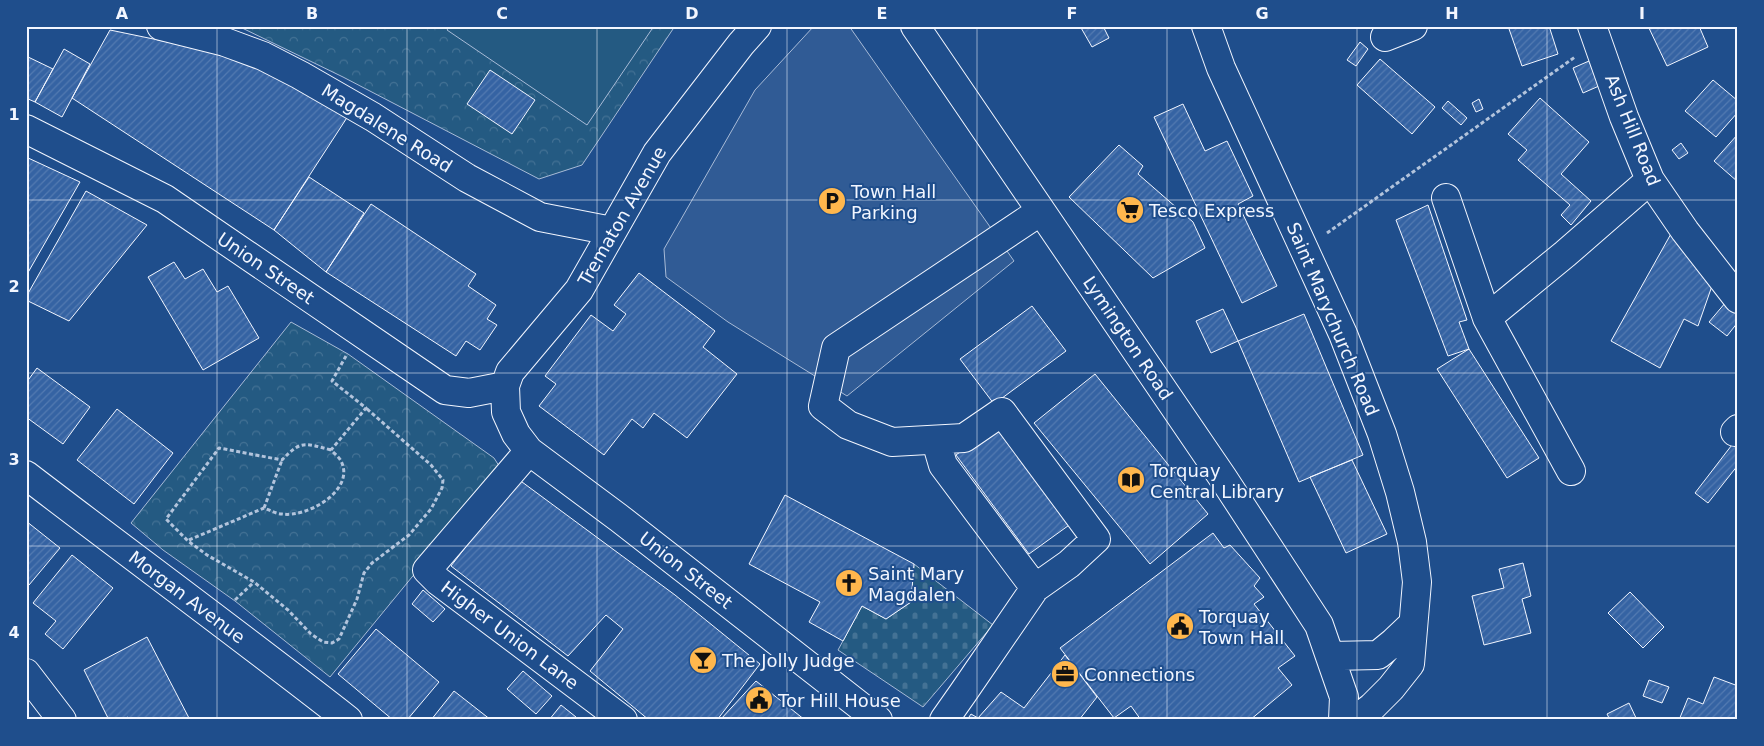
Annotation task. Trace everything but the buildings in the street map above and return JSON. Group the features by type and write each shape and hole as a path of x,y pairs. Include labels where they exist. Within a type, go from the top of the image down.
{"street":[{"name":"Magdalene Road","path":"161,26 225,42 262,56 293,71 373,117 467,178 540,217 612,231"},
{"name":"Trematon Avenue","path":"506,399 510,372 580,290 657,154 741,44 757,26"},
{"name":"Lymington Road","path":"915,26 1294,584 1319,625 1331,656 1344,697 1342,720"},
{"name":"Saint Marychurch Road","path":"1206,26 1221,68 1343,334 1382,434 1400,492 1412,542 1417,582 1410,664 1391,688 1372,707 1355,720"},
{"path":"1385,37 1414,26"},
{"name":"Ash Hill Road","path":"1595,33 1624,116 1650,180 1685,230 1738,299"},
{"name":"Union Street","path":"26,128 165,199 445,390 506,399 516,434 529,451 627,524 878,720"},
{"path":"1487,318 1565,254 1650,180"},
{"path":"1446,198 1487,318 1571,471"},
{"path":"944,720 1035,588 1069,564 1096,539 1002,412 964,438 892,442 848,425 823,406 836,348 1041,211"},
{"path":"936,441 943,465 1035,588"},
{"name":"Higher Union Lane","path":"529,451 427,570 438,581 623,720"},
{"name":"Morgan Avenue","path":"26,475 163,580 220,620 348,720"},
{"path":"1331,656 1378,655 1413,624"},
{"path":"26,673 62,720"}],"path":[{"path":"1304,250 1561,68 1595,33"},
{"path":"282,460 219,448 166,519 188,541 207,555 254,582 288,610 311,634 323,642 332,643 339,639 357,600 364,573 372,563 409,535 431,509 442,488 443,480 431,465 332,381 348,354 357,330"},
{"path":"331,450 366,408"},
{"path":"188,541 264,508 283,515 306,512 323,504 337,490 343,476 341,460 331,450 303,445 294,447 282,460 264,508"}],"green space":[{"path":"238,26 675,26 582,165 539,179 343,77"},
{"path":"450,26 654,26 587,125 447,30"},
{"path":"291,322 348,354 494,458 501,469 472,508 412,577 330,677 235,601 163,550 131,523"},
{"path":"914,564 993,625 923,707 838,650 862,606 886,619 911,602"}],"shaded area":[{"name":"Town Hall Parking","path":"814,26 849,26 1014,261 847,396 728,322 666,277 664,249 755,90"}],"place":[{"name":"Town Hall Parking","path":"832,201"},
{"name":"Tesco Express","path":"1130,210"},
{"name":"Torquay Central Library","path":"1131,480"},
{"name":"Saint Mary Magdalen","path":"849,583"},
{"name":"Torquay Town Hall","path":"1180,626"},
{"name":"The Jolly Judge","path":"703,660"},
{"name":"Connections","path":"1065,674"},
{"name":"Tor Hill House","path":"759,700"}]}
